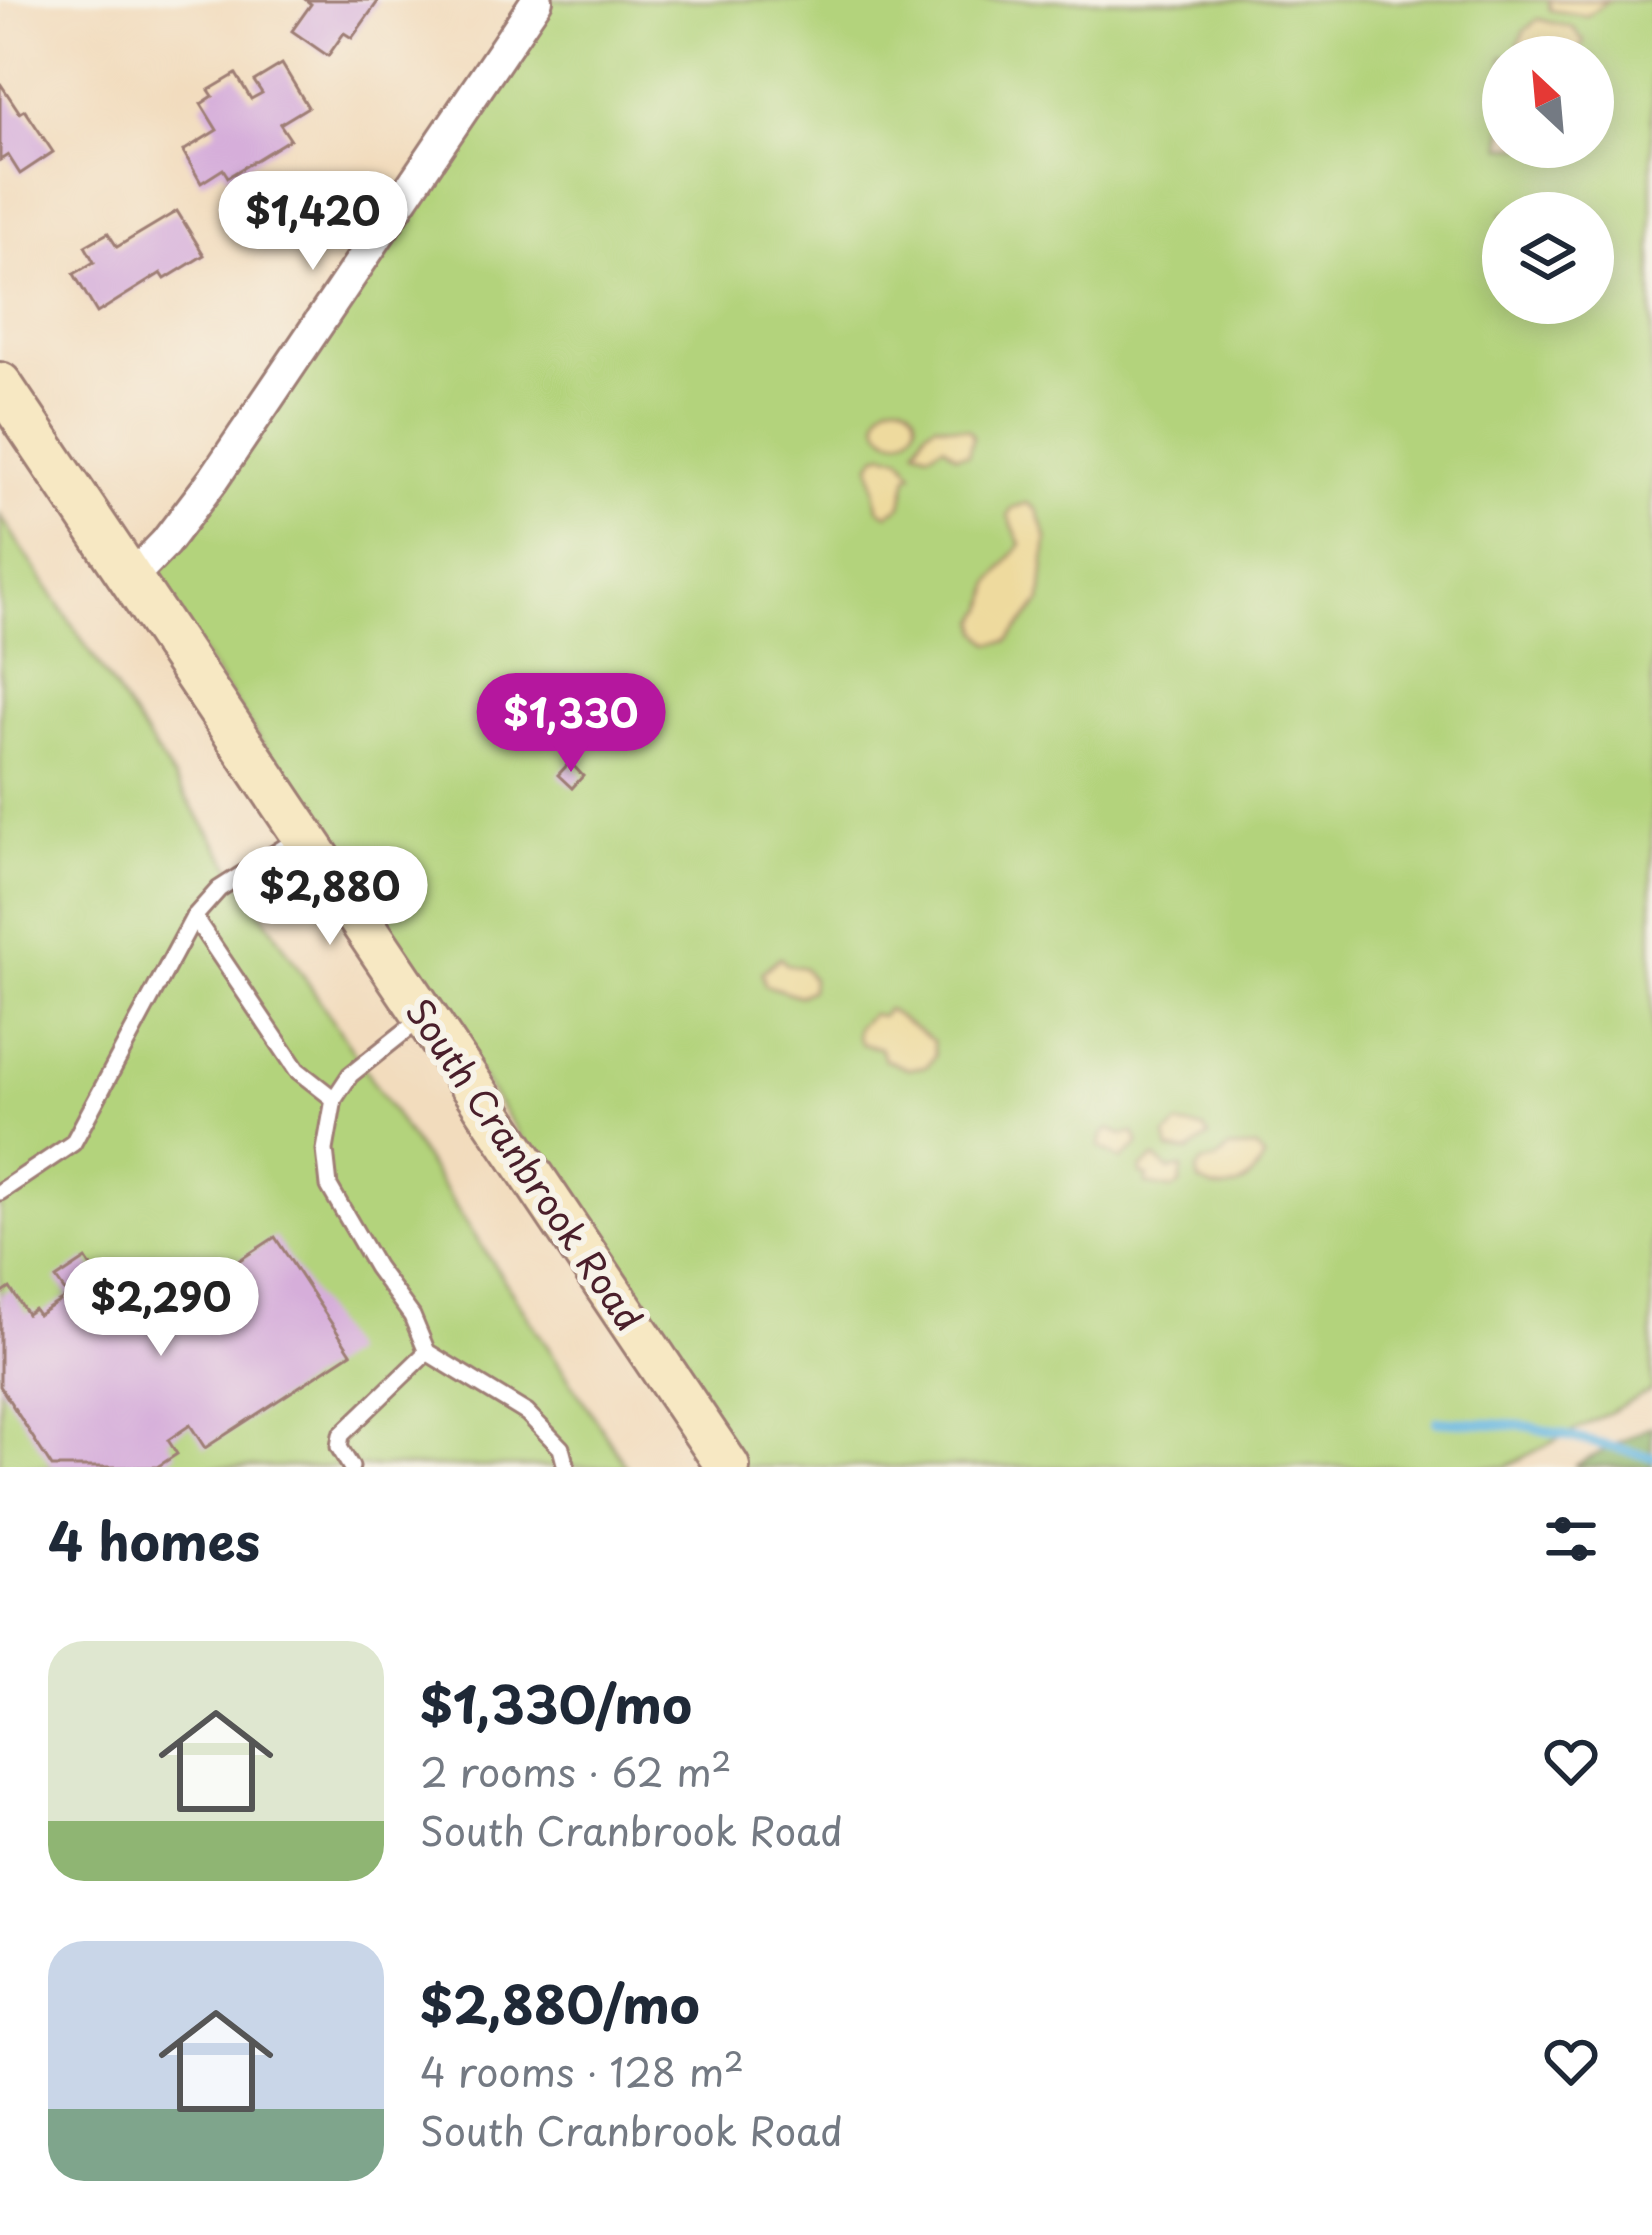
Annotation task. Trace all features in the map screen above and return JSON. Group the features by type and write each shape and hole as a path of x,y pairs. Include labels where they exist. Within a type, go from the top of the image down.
{"street":[{"path":"129,580 165,543 212,481 521,7"},
{"name":"South Cranbrook Road","path":"0,384 728,1467"}],"lane":[{"path":"0,1192 73,1143 194,917 219,890 302,836"},
{"path":"194,917 297,1070 334,1099"},
{"path":"424,1017 350,1075 334,1099 325,1150 329,1186 376,1267 412,1316 427,1352 526,1413 561,1448 566,1467"},
{"path":"351,1467 338,1448 341,1435 427,1352"}],"green space":[{"path":"532,0 1652,0 1652,1390 1505,1467 738,1467 146,568"},
{"path":"0,515 627,1467 0,1467"},
{"path":"1652,1426 1652,1467 1574,1466"}],"sand":[{"path":"1549,0 1608,0 1587,16 1550,10"},
{"path":"1538,19 1573,28 1580,36 1522,36"},
{"path":"897,401 910,407 916,420 910,433 897,439 884,433 878,420 884,407"},
{"path":"936,423 969,429 973,436 968,454 956,455 944,445 929,452 916,448"},
{"path":"885,453 902,457 913,473 908,476 902,505 888,514 878,508 871,464"},
{"path":"1027,503 1037,510 1047,538 1041,602 1008,641 991,644 979,631 978,621 992,582 1021,544 1008,516 1012,508"},
{"path":"780,957 786,964 804,968 812,979 811,989 799,996 765,985 762,972"},
{"path":"887,1009 933,1041 935,1056 927,1066 908,1069 884,1059 880,1048 861,1044 857,1027 871,1014 882,1016"},
{"path":"1178,1125 1204,1129 1209,1137 1189,1152 1169,1150 1166,1136"},
{"path":"1109,1129 1123,1135 1134,1133 1139,1144 1121,1160 1100,1147"},
{"path":"1256,1148 1264,1158 1245,1182 1219,1189 1199,1181 1197,1171 1202,1163 1216,1160 1229,1149"},
{"path":"1154,1158 1169,1170 1182,1168 1180,1185 1173,1189 1146,1184 1148,1177 1141,1169"}],"building":[{"path":"306,0 379,0 352,38 344,33 328,56 292,31 311,4"},
{"path":"282,64 308,107 280,124 290,139 228,177 223,169 201,183 183,151 217,130 201,104 213,96 209,90 236,74 251,99 262,93 254,81"},
{"path":"0,83 53,152 20,174 8,155 0,160"},
{"path":"177,211 204,255 165,279 161,273 97,313 74,274 94,262 85,246 108,233 117,247"},
{"path":"570,762 583,776 572,788 558,775"},
{"path":"275,1237 351,1353 205,1448 190,1425 168,1440 177,1454 157,1467 52,1467 0,1386 0,1295 10,1288 27,1314 34,1309 38,1315 68,1296 56,1279 86,1259 117,1308 129,1300 124,1292 141,1282 153,1300 222,1256 229,1267"}],"waterway":[{"path":"1437,1421 1527,1426 1652,1457"}]}
